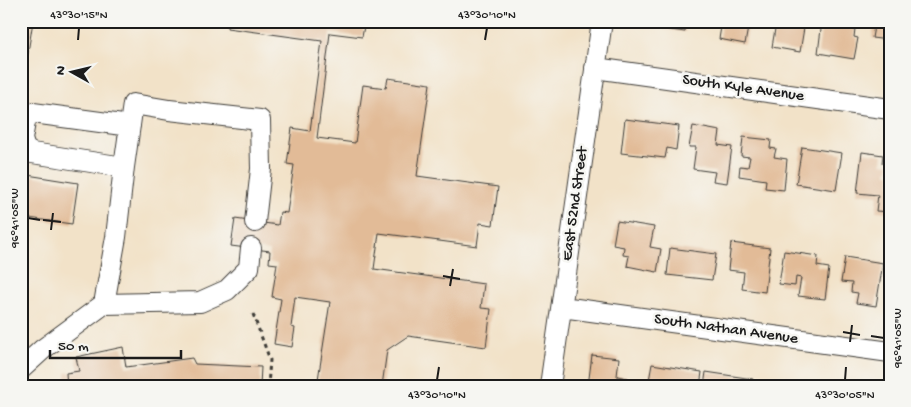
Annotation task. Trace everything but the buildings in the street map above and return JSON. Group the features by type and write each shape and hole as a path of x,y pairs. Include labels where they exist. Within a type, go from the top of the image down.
{"street":[{"name":"East 52nd Street","path":"550,386 602,21"},
{"name":"South Kyle Avenue","path":"595,68 890,109"},
{"path":"104,304 116,237 133,104 260,120 261,169 255,222"},
{"path":"124,167 32,153 25,150 22,139 26,117 33,113 130,126"},
{"path":"21,370 43,349 104,304 200,302 228,290 249,268 251,248"},
{"name":"South Nathan Avenue","path":"562,307 890,352"}],"path":[{"path":"253,314 270,360 268,386"}]}
